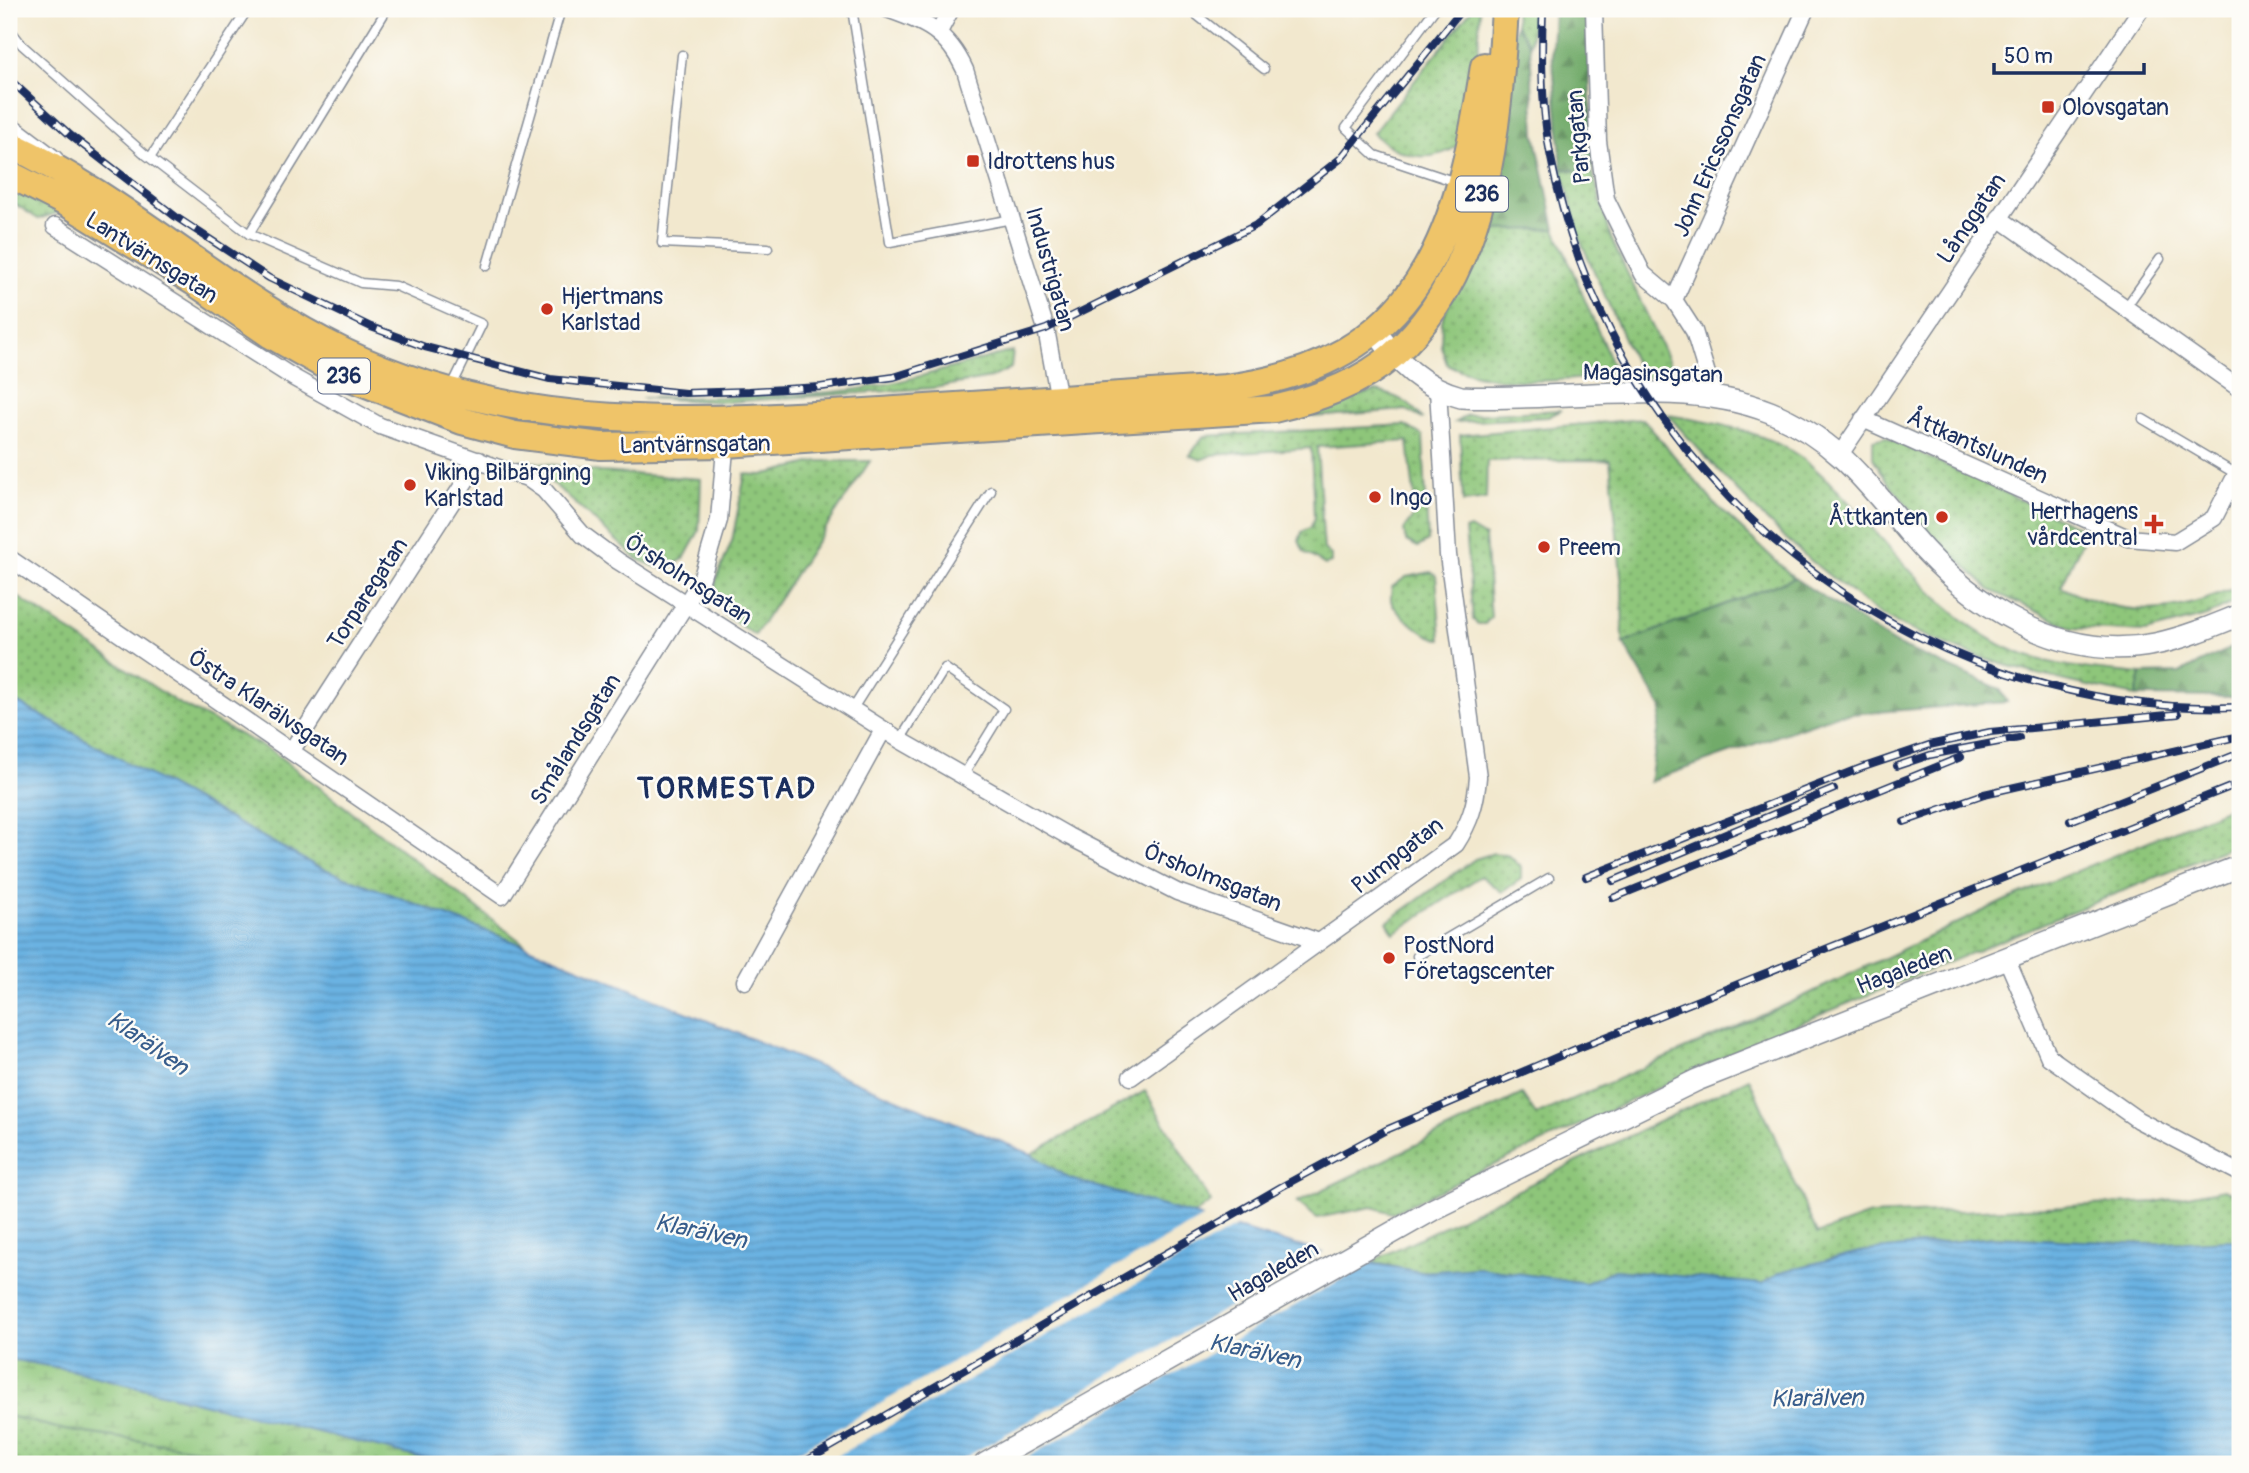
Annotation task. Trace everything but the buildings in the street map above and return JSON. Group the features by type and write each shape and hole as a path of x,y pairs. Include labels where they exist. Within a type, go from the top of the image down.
{"main road":[{"name":"236","path":"1393,355 1420,327 1455,269 1467,243 1476,117 1489,9"},
{"name":"236","path":"1376,332 1399,309 1425,274 1472,186 1495,122 1505,9"},
{"name":"Lantvärnsgatan","path":"9,144 84,183 280,318 345,353 450,390 519,409 727,433"},
{"name":"Lantvärnsgatan","path":"9,174 50,194 130,242 271,335 374,389 462,421 542,439 601,446 727,433 1061,411 1273,409 1315,399 1360,377 1393,355"},
{"name":"Lantvärnsgatan","path":"1061,411 1270,383 1322,362 1376,332"}],"street":[{"name":"Industrigatan","path":"887,9 939,32 954,46 965,70 1046,329 1061,411"},
{"path":"939,32 951,9"},
{"name":"Parkgatan","path":"1594,9 1598,141 1606,199 1643,274 1674,300 1694,331 1714,397"},
{"name":"John Ericssonsgatan","path":"1674,300 1806,9"},
{"name":"Långgatan","path":"1841,453 2141,9"},
{"name":"Lantvärnsgatan","path":"9,124 30,137 84,183"},
{"path":"1999,218 2240,388"},
{"name":"Örsholmsgatan","path":"55,226 294,378 369,420 527,478 544,490 583,535 686,605 883,730 1068,836 1177,892 1319,942"},
{"name":"Magasinsgatan","path":"1376,332 1411,373 1438,390 1461,397 1645,394 1714,397 1769,411 1794,423 1841,453 1868,481 1913,537 1967,591 2015,622 2076,642 2107,647 2140,646 2171,640 2240,615"},
{"name":"Pumpgatan","path":"1132,1077 1456,844 1470,822 1478,777 1448,555 1438,390"},
{"name":"Åttkantslunden","path":"1863,419 2128,538 2175,542 2185,536 2214,518 2238,470"},
{"path":"686,605 701,580 716,531 727,433"},
{"name":"Torparegatan","path":"292,750 479,460"},
{"name":"Östra Klarälvsgatan","path":"9,558 502,896"},
{"name":"Smålandsgatan","path":"502,896 686,605"},
{"path":"745,981 883,730"},
{"name":"Hagaleden","path":"985,1464 1434,1209 1592,1134 2240,866"},
{"name":"Hagaleden","path":"2008,963 2240,878"},
{"path":"2008,963 2049,1057 2138,1120 2240,1173"}],"lane":[{"path":"150,159 248,9"},
{"path":"249,234 387,9"},
{"path":"487,266 561,9"},
{"path":"852,9 890,242 1012,219"},
{"path":"1189,9 1264,69"},
{"path":"1435,9 1346,128 1385,159 1472,186"},
{"path":"9,29 22,45 150,159 249,234 361,283 396,286 482,324 450,390"},
{"path":"682,55 662,243 768,248"},
{"path":"2126,307 2160,259"},
{"path":"2143,419 2238,470"},
{"path":"852,710 991,491"},
{"path":"900,740 945,667 1004,709 963,776"},
{"path":"1417,956 1549,878"}],"green space":[{"path":"1472,9 1480,9 1478,55 1459,145 1437,155 1426,156 1414,156 1393,148 1373,133"},
{"path":"1515,9 1533,9 1530,46 1516,24"},
{"path":"1554,9 1587,9 1593,173 1562,169 1552,51"},
{"path":"1516,24 1530,46 1535,134 1555,229 1482,230"},
{"path":"1562,169 1593,173 1611,238 1676,377 1641,377 1581,242"},
{"path":"9,184 61,212 38,219 9,200"},
{"path":"1555,229 1617,376 1508,380 1466,372 1447,364 1441,346 1442,320 1482,230"},
{"path":"1013,351 1011,368 991,378 933,388 727,402 641,398 772,396 851,390 912,378"},
{"path":"1377,391 1403,400 1423,419 1406,410 1312,417 1352,397"},
{"path":"1562,410 1548,417 1456,422 1467,415"},
{"path":"1668,415 1744,431 1797,454 1836,489 1923,585 1973,627 2001,645 2051,663 2141,674 2136,696 2008,666 1947,645 1882,615 1823,571 1776,529"},
{"path":"1643,419 1714,503 1794,578 1623,643 1622,587 1610,460 1487,461 1486,499 1463,502 1460,435"},
{"path":"1405,425 1423,436 1428,541 1418,547 1406,541 1404,530 1416,512 1408,441 1317,447 1324,549 1331,555 1331,563 1325,565 1304,552 1299,541 1302,532 1311,527 1314,518 1311,448 1212,455 1201,460 1190,455 1204,436"},
{"path":"1885,437 2087,531 2061,587 2085,598 2130,609 2151,610 2194,603 2240,586 2240,599 2207,616 2145,632 2072,628 1990,590 1931,534 1888,482 1873,458 1873,440"},
{"path":"519,460 601,472 701,479 699,531 684,559 667,568 656,567 637,559 556,486"},
{"path":"818,461 870,461 755,635 727,617 714,599 716,580 732,541 745,474 762,475"},
{"path":"1470,528 1485,537 1491,617 1485,624 1478,624 1473,620 1465,530"},
{"path":"1431,572 1436,576 1441,639 1430,636 1409,622 1391,601 1392,587 1406,577"},
{"path":"1794,578 1896,644 2000,689 2007,702 1837,715 1650,781 1662,708 1623,643"},
{"path":"9,591 178,703 272,751 528,947 314,865 9,698"},
{"path":"2240,644 2240,697 2136,696 2141,674 2179,673"},
{"path":"2240,803 2240,843 1766,1037 1392,1213 1372,1207 1317,1218 1297,1202 1522,1094 1536,1115 1779,1008 2004,901"},
{"path":"1494,853 1509,856 1521,867 1521,879 1502,892 1481,876 1394,933 1387,922 1475,859"},
{"path":"1749,1078 1817,1234 1870,1215 2156,1202 2224,1189 2240,1196 2240,1242 2231,1240 2146,1244 1994,1237 1859,1252 1781,1272 1762,1284 1614,1270 1586,1283 1479,1268 1421,1272 1370,1262"},
{"path":"1145,1091 1211,1202 1193,1215 1070,1179 1031,1154"},
{"path":"9,1359 66,1369 421,1458 495,1457 528,1464 302,1464 65,1430 9,1416"},
{"path":"9,1416 65,1430 302,1464 9,1464"}],"water":[{"name":"Klarälven","path":"9,698 314,865 528,947 1031,1154 1070,1179 1340,1258 1421,1272 1479,1268 1586,1283 1614,1270 1762,1284 1781,1272 1859,1252 1994,1237 2146,1244 2231,1240 2240,1242 2240,1464 528,1464 495,1457 421,1458 67,1369 9,1359"}],"pier":[{"path":"1207,1215 1239,1225 823,1464 776,1464"},
{"path":"1328,1250 1375,1260 1015,1464 954,1464"}],"railway":[{"path":"9,79 70,135 176,217 269,278 371,327 425,347 550,379 685,393 749,391 821,387 894,377 1046,329 1256,225 1340,159 1462,9"},
{"path":"1543,9 1542,81 1547,135 1583,271 1637,378 1708,474 1794,556 1892,623 2001,671 2118,700 2240,707"},
{"path":"1586,877 1861,768 1929,745 1990,732 2178,714"},
{"path":"1904,822 1984,794 2240,736"},
{"path":"1897,766 1930,755 2019,738"},
{"path":"2070,821 2240,753"},
{"path":"1613,898 1961,757"},
{"path":"801,1464 1281,1187 1386,1130 1576,1049 2240,783"},
{"path":"1613,881 1834,789"}],"place":[{"name":"Olovsgatan","path":"2048,107"},
{"name":"Idrottens hus","path":"973,161"},
{"name":"Hjertmans Karlstad","path":"547,309"},
{"name":"Viking Bilbärgning Karlstad","path":"410,485"},
{"name":"Ingo","path":"1375,497"},
{"name":"Åttkanten","path":"1942,517"},
{"name":"Herrhagens vårdcentral","path":"2154,524"},
{"name":"Preem","path":"1544,547"},
{"name":"PostNord Företagscenter","path":"1389,958"}],"district":[{"name":"TORMESTAD","path":"727,788"}]}
